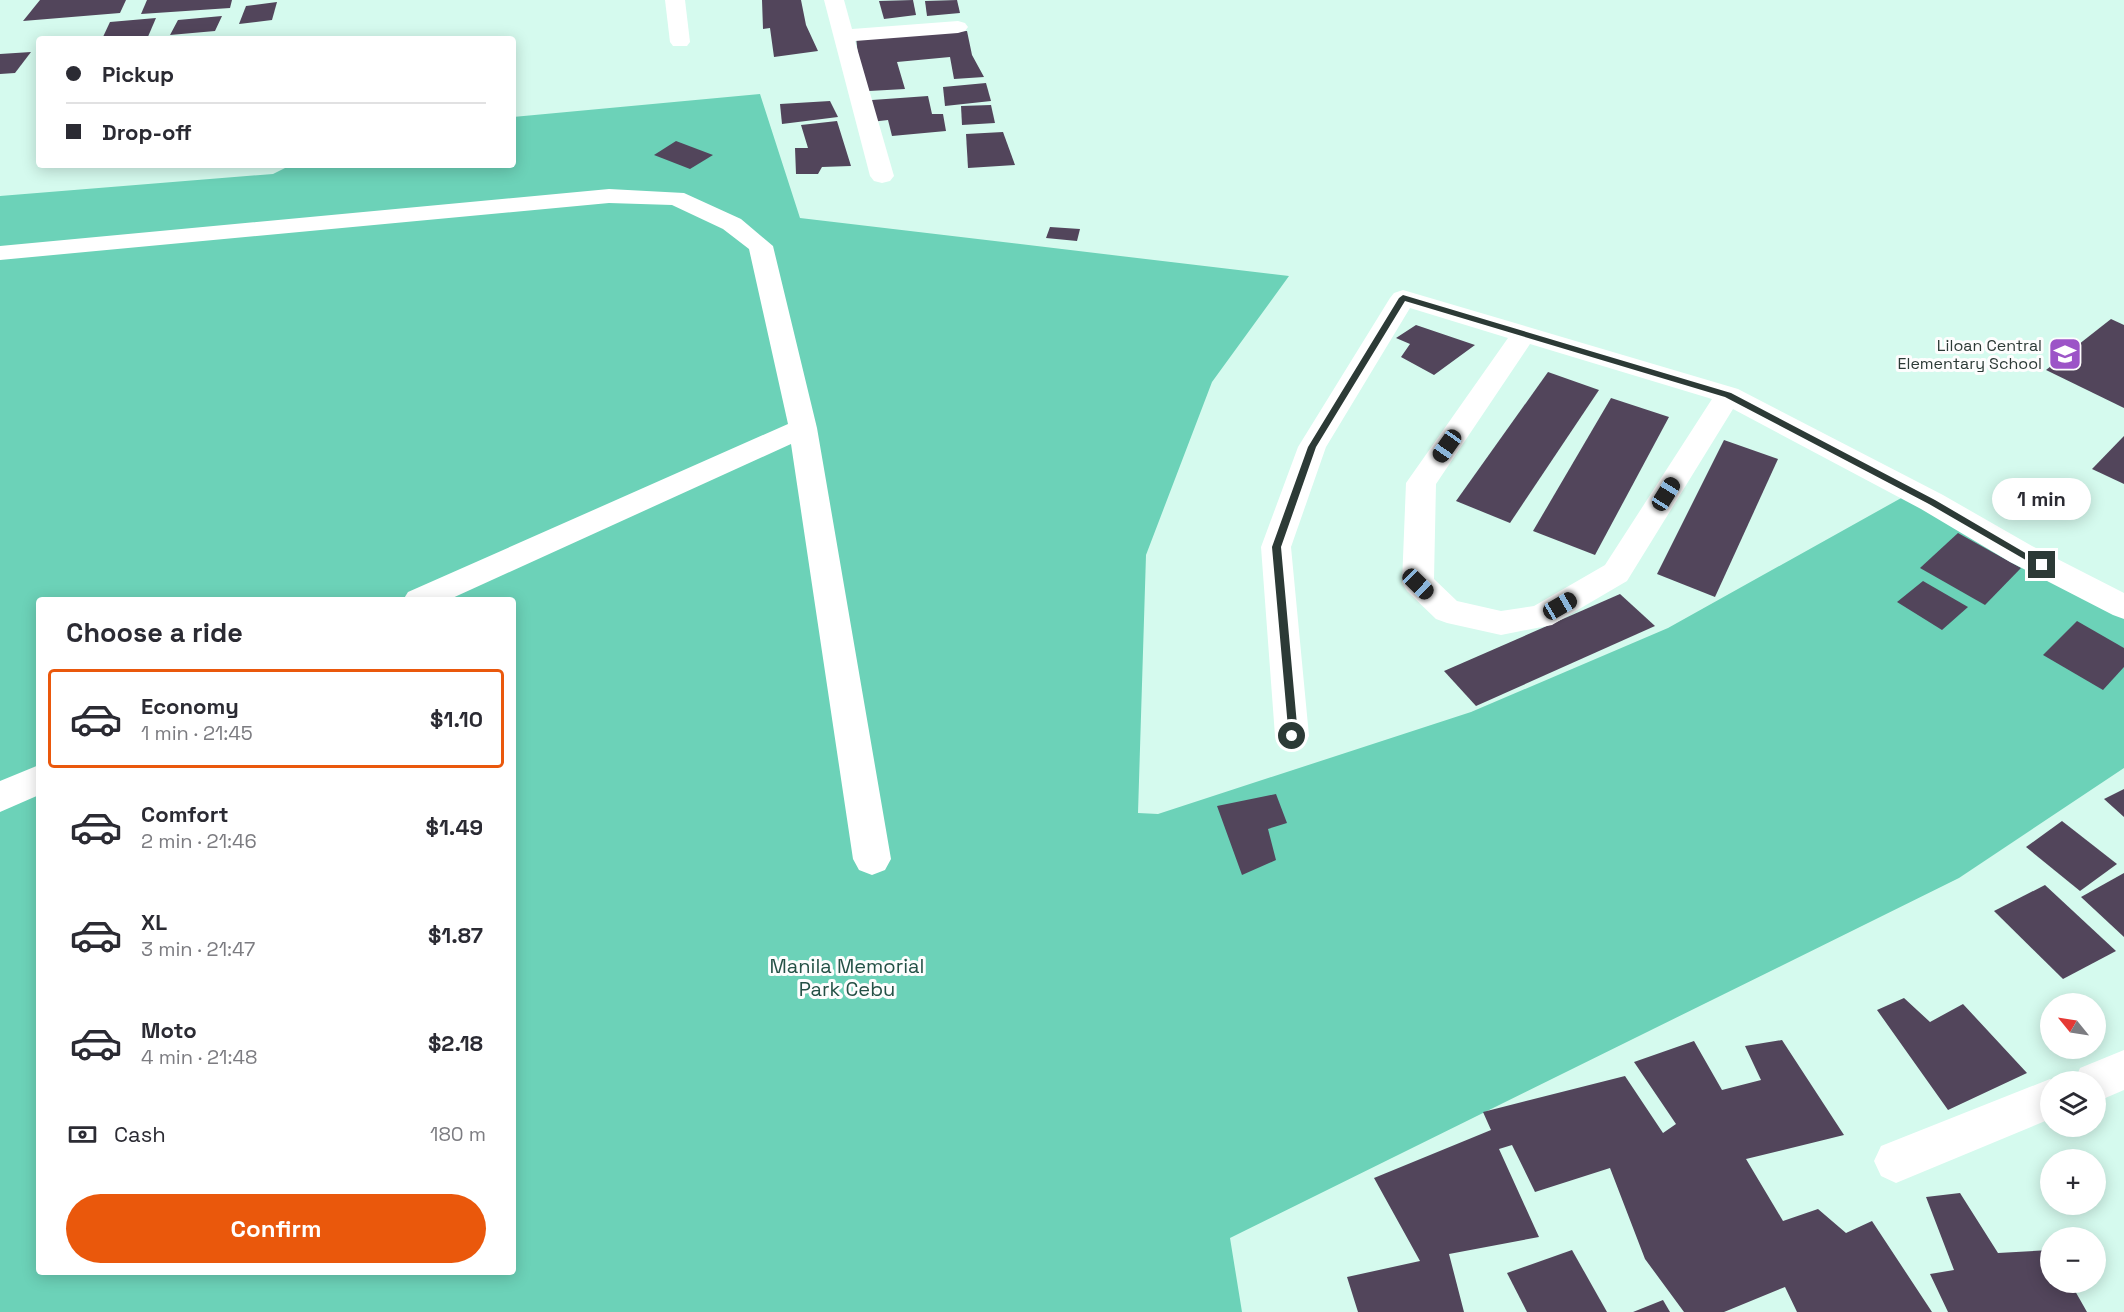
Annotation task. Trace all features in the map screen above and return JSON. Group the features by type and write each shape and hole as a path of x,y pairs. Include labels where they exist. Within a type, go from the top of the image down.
{"street":[{"path":"675,0 680,42"},
{"path":"834,0 882,176"},
{"path":"844,36 958,27"},
{"path":"0,253 609,196 676,198 732,224 761,246 803,428 872,859"},
{"path":"1292,736 1276,547 1312,447 1403,298 1728,395 1932,502 2021,554 2124,607"},
{"path":"1524,334 1422,483 1418,584 1447,611 1501,623 1541,616 1616,573 1728,395"},
{"path":"425,597 803,428"},
{"path":"0,797 36,779"},
{"path":"2106,1077 2124,1070"},
{"path":"1896,1161 2040,1103"}],"green space":[{"name":"Manila Memorial Park Cebu","path":"760,94 800,218 1289,276 1212,382 1146,555 1138,813 1158,814 1471,712 1668,628 1903,497 2124,614 2124,768 1959,878 1230,1238 1242,1312 0,1312 0,196 273,174 285,168 516,168 516,117"}],"building":[{"path":"40,0 126,0 120,13 23,21"},
{"path":"147,0 232,0 230,8 141,14"},
{"path":"762,0 801,0 806,25 818,51 774,57 770,28 763,29"},
{"path":"913,0 916,15 884,19 879,1"},
{"path":"957,0 960,13 927,16 925,1"},
{"path":"277,2 272,20 239,24 246,6"},
{"path":"222,16 215,31 170,35 178,20"},
{"path":"156,18 148,36 103,36 110,22"},
{"path":"967,31 972,55 984,77 954,79 950,57 897,62 905,89 869,91 859,65 856,37"},
{"path":"31,52 15,73 0,74 0,54"},
{"path":"986,83 991,101 945,106 943,87"},
{"path":"928,96 932,114 943,114 946,131 892,136 888,120 871,122 872,100"},
{"path":"830,101 838,117 782,124 780,104"},
{"path":"991,105 995,123 962,125 961,106"},
{"path":"837,121 851,166 822,167 818,174 796,174 795,148 808,148 801,125"},
{"path":"1003,132 1015,165 968,168 966,134"},
{"path":"676,141 713,155 690,169 654,155"},
{"path":"1050,227 1080,229 1077,241 1046,238"},
{"path":"2111,319 2124,325 2124,408 2046,370"},
{"path":"1416,325 1475,345 1434,375 1401,357 1410,344 1396,338"},
{"path":"1548,372 1599,390 1510,523 1456,501"},
{"path":"1611,398 1669,417 1595,555 1533,531"},
{"path":"2124,436 2124,484 2092,469"},
{"path":"1724,440 1778,459 1715,597 1657,574"},
{"path":"1958,533 2021,568 1985,605 1920,568"},
{"path":"1923,581 1968,607 1942,630 1897,602"},
{"path":"1620,594 1655,626 1476,706 1444,671"},
{"path":"2077,621 2124,648 2124,667 2103,690 2043,655"},
{"path":"2124,789 2124,817 2104,799"},
{"path":"1276,794 1287,823 1268,829 1276,860 1242,875 1217,806"},
{"path":"2062,821 2117,864 2080,891 2026,847"},
{"path":"2124,873 2124,937 2081,897"},
{"path":"2045,885 2116,951 2063,979 1994,911"},
{"path":"1904,998 1930,1022 1963,1004 2027,1073 1948,1110 1877,1010"},
{"path":"1782,1040 1844,1135 1746,1159 1783,1221 1818,1209 1846,1233 1872,1221 1932,1312 1797,1312 1785,1287 1724,1312 1684,1312 1645,1259 1610,1168 1535,1192 1512,1145 1499,1149 1539,1237 1449,1254 1464,1312 1358,1312 1347,1277 1420,1261 1374,1178 1491,1130 1483,1112 1625,1076 1663,1133 1676,1124 1634,1062 1694,1041 1722,1090 1761,1080 1745,1046"},
{"path":"1960,1193 1998,1253 2040,1251 2040,1293 2076,1293 2087,1312 1948,1312 1930,1274 1954,1270 1926,1197"},
{"path":"1572,1250 1607,1312 1527,1312 1507,1273"},
{"path":"1663,1300 1670,1312 1633,1312"}],"place":[{"name":"Liloan Central Elementary School","path":"2065,354"}],"route":[{"path":"1292,736 1276,547 1312,447 1403,298 1728,395 1932,502 2042,565"}]}
